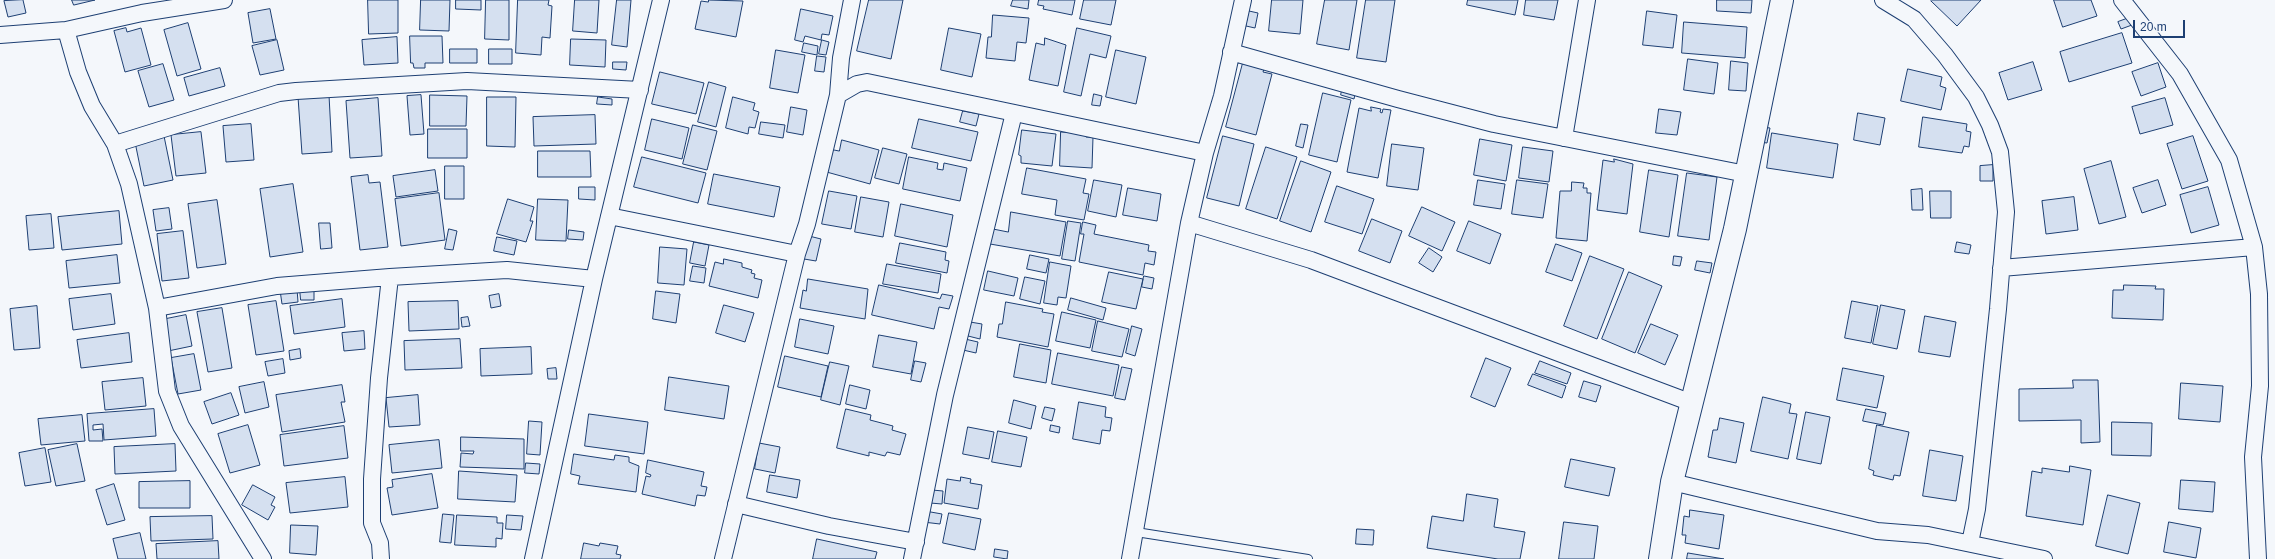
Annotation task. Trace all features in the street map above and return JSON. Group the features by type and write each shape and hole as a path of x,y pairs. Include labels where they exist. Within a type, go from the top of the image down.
{"street":[{"path":"0,35 66,30 142,13 224,0"},
{"path":"533,559 594,279 662,0"},
{"path":"723,559 797,254 808,224 838,95 841,58 852,0"},
{"path":"1130,559 1136,532 1189,223 1205,153 1222,96 1244,0"},
{"path":"1564,138 1587,0"},
{"path":"1660,559 1672,482 1746,174 1782,0"},
{"path":"1883,0 1914,19 1926,32 1976,97 1990,125 2000,152 2006,212 1977,509 1970,543"},
{"path":"2122,0 2180,74 2228,160 2254,247 2259,294 2260,386 2254,457 2258,559"},
{"path":"66,30 78,72 92,106 115,144 129,184 157,308 167,391 181,426 263,559"},
{"path":"1231,52 1398,99 1494,124 1746,174"},
{"path":"115,144 279,93 296,91 467,81 640,90"},
{"path":"838,95 857,84 867,82 1205,153"},
{"path":"912,559 945,395 1014,113"},
{"path":"609,216 797,254"},
{"path":"1189,223 1311,260 1692,403"},
{"path":"2001,268 2254,247"},
{"path":"157,308 278,286 390,277 507,270 594,279"},
{"path":"380,559 380,543 372,523 372,479 379,378 390,277"},
{"path":"1672,482 1876,531 1928,535 2044,559"},
{"path":"736,504 829,526 916,542"}],"lane":[{"path":"1136,532 1308,559"}],"building":[{"path":"23,0 26,13 8,17 4,1"},
{"path":"72,0 95,0 74,5"},
{"path":"368,0 398,0 398,33 369,34"},
{"path":"421,0 450,0 449,31 420,30"},
{"path":"456,0 481,0 481,10 456,9"},
{"path":"486,0 509,0 509,40 485,39"},
{"path":"518,0 549,0 548,5 552,6 550,38 542,37 541,55 516,53"},
{"path":"575,0 599,0 597,33 573,31"},
{"path":"617,0 631,0 627,47 612,45"},
{"path":"709,0 743,1 736,37 695,29 701,1 708,2"},
{"path":"869,0 903,0 891,59 857,51"},
{"path":"1013,0 1029,0 1028,9 1011,6"},
{"path":"1039,0 1075,0 1072,15 1043,9 1044,6 1038,5"},
{"path":"1084,0 1116,0 1111,25 1080,19"},
{"path":"1272,0 1303,0 1300,34 1269,31"},
{"path":"1325,0 1357,0 1349,50 1317,44"},
{"path":"1366,0 1395,0 1386,62 1357,58"},
{"path":"1468,0 1518,0 1515,15 1467,5"},
{"path":"1526,0 1558,0 1554,20 1524,15"},
{"path":"1717,0 1752,0 1751,13 1717,11"},
{"path":"1981,0 1957,26 1931,1"},
{"path":"2054,0 2091,0 2097,16 2063,27"},
{"path":"270,9 276,39 253,43 248,13"},
{"path":"801,9 833,16 829,35 822,34 821,40 805,36 803,42 795,40"},
{"path":"1249,11 1258,13 1255,28 1246,26"},
{"path":"1647,11 1677,15 1673,48 1643,45"},
{"path":"993,15 1029,18 1026,43 1017,42 1015,61 986,58 988,37 991,37"},
{"path":"2129,18 2132,25 2121,29 2118,22"},
{"path":"1684,22 1747,27 1745,58 1682,53"},
{"path":"188,23 201,69 177,76 164,30"},
{"path":"126,28 127,32 141,28 151,65 125,72 114,31"},
{"path":"949,28 981,34 972,77 941,70"},
{"path":"1077,28 1111,36 1106,58 1090,54 1081,96 1064,92"},
{"path":"2122,33 2132,63 2069,82 2060,52"},
{"path":"410,36 442,36 443,63 425,63 425,68 414,68 413,63 411,63"},
{"path":"397,37 398,63 364,65 362,40"},
{"path":"1045,38 1066,45 1058,86 1029,80 1036,43 1044,45"},
{"path":"571,39 606,40 605,67 570,65"},
{"path":"277,40 284,70 260,75 252,46"},
{"path":"822,40 829,42 826,55 819,54"},
{"path":"804,43 818,46 817,55 802,52"},
{"path":"450,49 477,49 477,63 450,63"},
{"path":"489,49 512,49 512,64 489,64"},
{"path":"776,50 805,55 798,93 770,88"},
{"path":"1116,50 1146,57 1136,104 1106,97"},
{"path":"817,56 826,57 824,72 815,71"},
{"path":"1688,59 1718,63 1714,94 1684,90"},
{"path":"1731,61 1748,63 1746,91 1729,90"},
{"path":"613,62 627,62 626,70 613,69"},
{"path":"2033,62 2042,90 2008,100 1999,73"},
{"path":"1243,63 1264,69 1263,72 1272,74 1256,135 1226,127"},
{"path":"2158,63 2166,87 2141,96 2132,72"},
{"path":"163,64 174,100 149,107 138,71"},
{"path":"220,68 225,86 189,96 184,78"},
{"path":"1908,69 1942,77 1940,86 1946,88 1941,110 1901,101"},
{"path":"660,72 704,83 696,114 652,104"},
{"path":"709,82 726,87 716,127 698,122"},
{"path":"1343,86 1356,90 1354,99 1341,95"},
{"path":"1323,93 1351,100 1337,162 1309,155"},
{"path":"1094,94 1102,96 1100,106 1092,105"},
{"path":"329,95 332,152 302,154 298,97"},
{"path":"421,95 424,134 410,135 407,96"},
{"path":"430,95 467,96 466,126 430,126"},
{"path":"487,97 516,97 515,147 487,146"},
{"path":"598,97 612,99 612,105 597,104"},
{"path":"733,97 755,103 753,110 759,112 755,128 749,127 748,134 726,128"},
{"path":"378,98 382,156 350,158 346,101"},
{"path":"2165,98 2173,125 2140,134 2132,107"},
{"path":"791,107 807,110 803,135 787,132"},
{"path":"1371,107 1381,109 1380,112 1382,113 1383,109 1391,110 1378,178 1347,172 1359,108 1371,111"},
{"path":"1659,109 1681,112 1677,135 1656,133"},
{"path":"963,111 979,114 976,126 960,122"},
{"path":"1858,113 1885,118 1880,145 1854,140"},
{"path":"595,115 596,144 534,146 533,117"},
{"path":"1923,117 1967,124 1966,131 1971,132 1969,147 1964,146 1962,153 1919,147"},
{"path":"652,119 689,128 682,159 645,150"},
{"path":"919,119 978,132 971,161 912,148"},
{"path":"761,122 785,125 783,138 759,134"},
{"path":"251,124 254,160 226,162 223,126"},
{"path":"1301,124 1308,125 1303,148 1296,146"},
{"path":"693,125 717,131 707,170 683,164"},
{"path":"1763,127 1770,128 1767,143 1760,142"},
{"path":"428,129 467,129 467,158 428,158"},
{"path":"1022,130 1056,134 1052,166 1021,163 1021,156 1019,155"},
{"path":"201,132 206,173 176,176 171,135"},
{"path":"1061,132 1086,133 1086,137 1093,137 1092,168 1060,166"},
{"path":"1772,133 1838,144 1833,178 1767,168"},
{"path":"164,136 173,180 144,186 135,142"},
{"path":"1223,136 1254,144 1239,206 1207,198"},
{"path":"2193,136 2208,181 2182,189 2167,144"},
{"path":"1480,139 1512,145 1506,181 1474,175"},
{"path":"842,140 879,150 870,184 823,171 829,149 839,151"},
{"path":"1392,144 1424,148 1418,190 1387,186"},
{"path":"1266,147 1297,157 1277,219 1246,209"},
{"path":"1523,147 1553,151 1549,182 1519,178"},
{"path":"883,148 907,154 899,184 875,178"},
{"path":"538,151 590,151 591,177 538,177"},
{"path":"642,157 706,173 698,203 634,187"},
{"path":"909,157 938,163 937,169 943,170 944,163 967,168 960,201 903,189"},
{"path":"1614,159 1633,164 1627,214 1597,210 1603,160 1614,162"},
{"path":"1301,161 1331,172 1311,232 1280,221"},
{"path":"2111,161 2126,217 2099,224 2084,169"},
{"path":"1993,165 1993,181 1980,181 1980,166"},
{"path":"445,166 464,166 464,199 445,199"},
{"path":"1027,168 1086,179 1083,193 1089,194 1084,220 1055,215 1057,200 1022,194"},
{"path":"435,170 438,191 396,197 393,176"},
{"path":"1649,170 1678,175 1669,237 1640,232"},
{"path":"1687,173 1717,177 1709,240 1678,236"},
{"path":"714,174 780,187 774,217 708,204"},
{"path":"368,175 369,183 380,182 388,247 360,250 351,177"},
{"path":"1094,180 1122,185 1116,217 1088,211"},
{"path":"1478,180 1505,184 1501,209 1474,205"},
{"path":"1517,180 1548,184 1543,218 1512,214"},
{"path":"2158,180 2166,205 2142,213 2133,188"},
{"path":"1572,182 1584,183 1583,188 1587,188 1587,193 1591,193 1587,241 1556,238 1560,191 1571,191"},
{"path":"293,184 303,252 270,257 260,189"},
{"path":"1337,186 1374,199 1362,234 1325,222"},
{"path":"579,187 595,187 595,200 579,199"},
{"path":"2208,187 2219,225 2191,233 2180,195"},
{"path":"1128,188 1161,194 1157,221 1123,215"},
{"path":"1922,189 1923,210 1912,210 1911,190"},
{"path":"829,191 857,196 851,229 822,224"},
{"path":"1930,191 1951,191 1951,218 1931,218"},
{"path":"439,193 445,240 401,246 395,199"},
{"path":"861,197 889,202 883,237 855,232"},
{"path":"2074,197 2078,230 2046,234 2042,201"},
{"path":"508,199 534,207 530,221 533,221 526,242 497,234"},
{"path":"538,199 568,200 566,241 536,240"},
{"path":"217,200 226,264 197,268 188,204"},
{"path":"901,204 953,215 947,247 895,236"},
{"path":"1422,207 1455,222 1442,251 1409,236"},
{"path":"169,208 172,229 156,231 153,210"},
{"path":"119,211 122,244 62,250 58,217"},
{"path":"1011,212 1066,222 1060,256 990,244 993,229 1008,232"},
{"path":"51,214 54,248 29,250 26,216"},
{"path":"1372,219 1402,231 1390,263 1359,251"},
{"path":"1068,221 1081,223 1075,261 1062,259"},
{"path":"1469,221 1501,234 1490,264 1457,251"},
{"path":"1083,222 1096,225 1094,234 1149,245 1148,251 1156,252 1154,265 1145,263 1143,275 1079,262 1084,234 1081,234"},
{"path":"319,223 330,223 332,248 321,249"},
{"path":"449,229 457,231 453,250 445,249"},
{"path":"569,230 584,232 583,240 568,239"},
{"path":"183,231 189,278 162,281 157,234"},
{"path":"809,236 821,239 816,261 804,259"},
{"path":"497,237 517,241 514,255 494,251"},
{"path":"694,242 709,245 705,266 690,263"},
{"path":"1957,242 1971,245 1969,254 1955,252"},
{"path":"900,243 946,252 945,260 949,261 947,273 896,263"},
{"path":"1556,244 1582,253 1572,281 1546,272"},
{"path":"660,247 687,249 684,285 658,283"},
{"path":"1429,248 1442,257 1433,272 1419,263"},
{"path":"117,255 120,283 69,288 66,261"},
{"path":"1030,255 1049,259 1046,273 1027,269"},
{"path":"1590,256 1624,269 1597,339 1564,326"},
{"path":"1674,256 1682,257 1680,266 1673,265"},
{"path":"724,259 742,263 742,267 752,270 751,273 755,274 754,278 762,280 758,298 709,286 715,262 723,264"},
{"path":"1697,261 1712,263 1710,273 1695,270"},
{"path":"1050,262 1071,266 1066,298 1058,297 1057,305 1044,303"},
{"path":"887,264 941,274 938,293 883,284"},
{"path":"693,266 706,268 704,283 690,281"},
{"path":"988,271 1018,278 1014,296 984,290"},
{"path":"1109,272 1143,279 1136,309 1102,302"},
{"path":"1629,272 1662,286 1635,353 1602,339"},
{"path":"1144,276 1154,278 1152,289 1142,287"},
{"path":"1025,277 1045,281 1040,304 1020,299"},
{"path":"808,279 868,289 865,319 800,308 803,290 806,291"},
{"path":"879,285 940,299 942,294 953,296 949,309 939,307 934,329 872,315"},
{"path":"2124,285 2156,286 2155,289 2164,289 2163,320 2112,318 2113,290 2123,290"},
{"path":"297,289 298,302 282,304 280,290"},
{"path":"300,289 314,289 314,300 301,300"},
{"path":"656,291 680,294 676,323 653,319"},
{"path":"111,294 115,324 73,330 69,299"},
{"path":"499,294 501,306 491,308 489,296"},
{"path":"1071,298 1106,308 1103,320 1068,310"},
{"path":"342,299 345,327 294,334 290,306"},
{"path":"276,301 284,351 256,355 248,305"},
{"path":"458,301 459,329 409,331 408,302"},
{"path":"1852,301 1878,306 1871,343 1845,338"},
{"path":"1006,302 1043,309 1042,312 1054,314 1048,347 997,337 999,324 1002,324"},
{"path":"724,305 754,313 745,342 716,333"},
{"path":"1881,305 1905,310 1897,349 1873,344"},
{"path":"37,306 40,348 14,350 10,309"},
{"path":"222,308 232,368 208,372 197,312"},
{"path":"1062,312 1096,320 1090,348 1056,341"},
{"path":"186,315 192,346 168,351 161,320"},
{"path":"1925,316 1956,322 1950,357 1919,352"},
{"path":"468,317 470,326 462,327 461,318"},
{"path":"800,319 834,326 828,354 795,347"},
{"path":"1098,321 1129,329 1122,357 1092,351"},
{"path":"970,322 982,324 980,339 968,336"},
{"path":"1651,324 1678,335 1665,365 1638,353"},
{"path":"1132,326 1142,329 1135,356 1126,353"},
{"path":"364,331 365,349 344,351 342,333"},
{"path":"129,333 132,362 81,368 77,340"},
{"path":"879,335 917,342 911,374 873,367"},
{"path":"460,339 462,368 405,370 404,341"},
{"path":"965,339 978,342 976,353 963,350"},
{"path":"1020,344 1051,350 1046,383 1014,377"},
{"path":"531,347 532,374 481,376 480,349"},
{"path":"300,349 301,358 290,360 289,351"},
{"path":"1058,353 1119,365 1113,396 1052,384"},
{"path":"194,354 201,390 178,394 171,358"},
{"path":"785,356 828,366 821,397 778,387"},
{"path":"1486,358 1511,368 1495,407 1471,397"},
{"path":"283,359 285,373 268,376 265,362"},
{"path":"915,361 926,363 921,382 911,380"},
{"path":"1540,361 1571,373 1567,384 1535,373"},
{"path":"830,362 849,366 840,405 821,400"},
{"path":"1122,367 1132,369 1125,400 1115,398"},
{"path":"556,368 557,379 548,379 547,369"},
{"path":"1843,368 1884,376 1877,408 1837,400"},
{"path":"1533,374 1566,386 1562,398 1528,385"},
{"path":"669,377 729,386 724,419 665,410"},
{"path":"143,378 146,406 105,410 102,382"},
{"path":"2073,380 2098,380 2100,442 2081,443 2081,420 2019,421 2019,389 2073,388"},
{"path":"1584,381 1601,386 1596,402 1579,397"},
{"path":"264,382 269,407 245,413 239,387"},
{"path":"2181,383 2223,386 2220,422 2179,419"},
{"path":"342,385 345,402 341,402 345,422 282,432 276,395"},
{"path":"850,385 870,390 866,409 846,404"},
{"path":"231,393 239,415 212,424 204,402"},
{"path":"418,395 420,425 389,427 386,398"},
{"path":"1763,397 1791,404 1789,413 1797,414 1788,459 1751,451"},
{"path":"1014,400 1036,406 1031,429 1009,423"},
{"path":"1079,402 1106,407 1105,417 1112,418 1110,431 1102,430 1100,444 1073,439"},
{"path":"1045,407 1055,409 1052,421 1042,418"},
{"path":"154,409 156,436 104,440 103,424 93,425 93,430 102,429 103,441 89,441 87,414"},
{"path":"846,409 871,415 870,420 893,426 892,430 906,434 900,455 887,452 885,456 869,452 869,456 837,448"},
{"path":"1866,409 1886,413 1883,425 1863,421"},
{"path":"1806,412 1830,417 1821,464 1797,459"},
{"path":"589,414 648,422 644,454 585,446"},
{"path":"82,415 85,441 41,445 38,419"},
{"path":"1720,418 1744,423 1736,463 1708,457 1713,430 1717,430"},
{"path":"529,421 542,422 540,455 527,454"},
{"path":"2112,422 2152,423 2151,456 2112,455"},
{"path":"248,425 260,465 230,473 218,434"},
{"path":"1051,425 1060,427 1059,433 1050,431"},
{"path":"1877,425 1909,432 1900,476 1894,475 1893,480 1873,475 1874,471 1869,469"},
{"path":"344,426 348,458 284,466 280,435"},
{"path":"968,427 994,432 989,459 963,454"},
{"path":"998,431 1027,437 1021,467 992,462"},
{"path":"461,437 524,439 524,469 460,467 461,453 473,454 474,451 461,451"},
{"path":"439,440 442,468 392,473 389,445"},
{"path":"759,443 780,447 775,473 755,469"},
{"path":"77,444 85,481 56,486 48,450"},
{"path":"175,444 176,471 115,474 114,447"},
{"path":"45,448 51,482 25,486 19,453"},
{"path":"1930,450 1963,456 1956,501 1923,496"},
{"path":"574,454 614,460 615,455 629,457 629,462 639,466 636,492 578,484 580,476 571,474"},
{"path":"1571,459 1615,468 1609,496 1565,487"},
{"path":"648,460 704,472 701,486 707,487 705,496 697,495 695,506 642,494 646,476 650,477 651,475 646,473"},
{"path":"526,463 540,464 539,474 525,473"},
{"path":"2070,466 2091,470 2083,525 2026,516 2032,471 2042,473 2042,468 2069,472"},
{"path":"459,471 517,475 515,502 458,499"},
{"path":"432,474 438,508 392,515 387,488 393,487 392,480"},
{"path":"770,475 800,480 797,498 767,492"},
{"path":"345,477 348,507 290,513 286,483"},
{"path":"961,477 971,479 970,483 982,485 978,509 944,503 947,479 960,481"},
{"path":"2181,480 2215,482 2213,512 2179,509"},
{"path":"190,481 190,508 139,508 139,482"},
{"path":"114,484 125,520 107,525 96,490"},
{"path":"253,485 275,497 271,505 275,507 268,520 242,505"},
{"path":"932,490 943,491 942,504 930,503"},
{"path":"1467,494 1498,499 1494,527 1525,532 1520,559 1498,559 1427,548 1432,516 1463,521"},
{"path":"2108,495 2140,503 2128,554 2096,546"},
{"path":"1690,510 1724,515 1719,549 1685,543 1686,535 1682,535 1684,516 1689,517"},
{"path":"925,511 942,514 940,524 923,522"},
{"path":"949,513 981,519 975,550 943,543"},
{"path":"443,514 454,515 451,543 440,542"},
{"path":"457,515 497,517 497,523 503,523 502,539 496,538 496,547 455,545"},
{"path":"507,515 523,516 521,530 506,529"},
{"path":"212,516 213,539 151,541 150,517"},
{"path":"1564,522 1598,526 1594,559 1559,559"},
{"path":"2169,522 2201,528 2196,558 2164,552"},
{"path":"291,525 318,526 316,555 290,553"},
{"path":"1357,529 1374,530 1373,545 1356,544"},
{"path":"140,533 146,559 118,559 113,539"},
{"path":"817,539 877,552 875,559 813,559"},
{"path":"218,541 219,559 157,559 156,544"},
{"path":"584,543 599,546 600,543 618,546 616,554 621,555 620,559 581,559"},
{"path":"995,549 1008,551 1007,559 994,557"},
{"path":"1688,553 1724,559 1687,559"}]}
